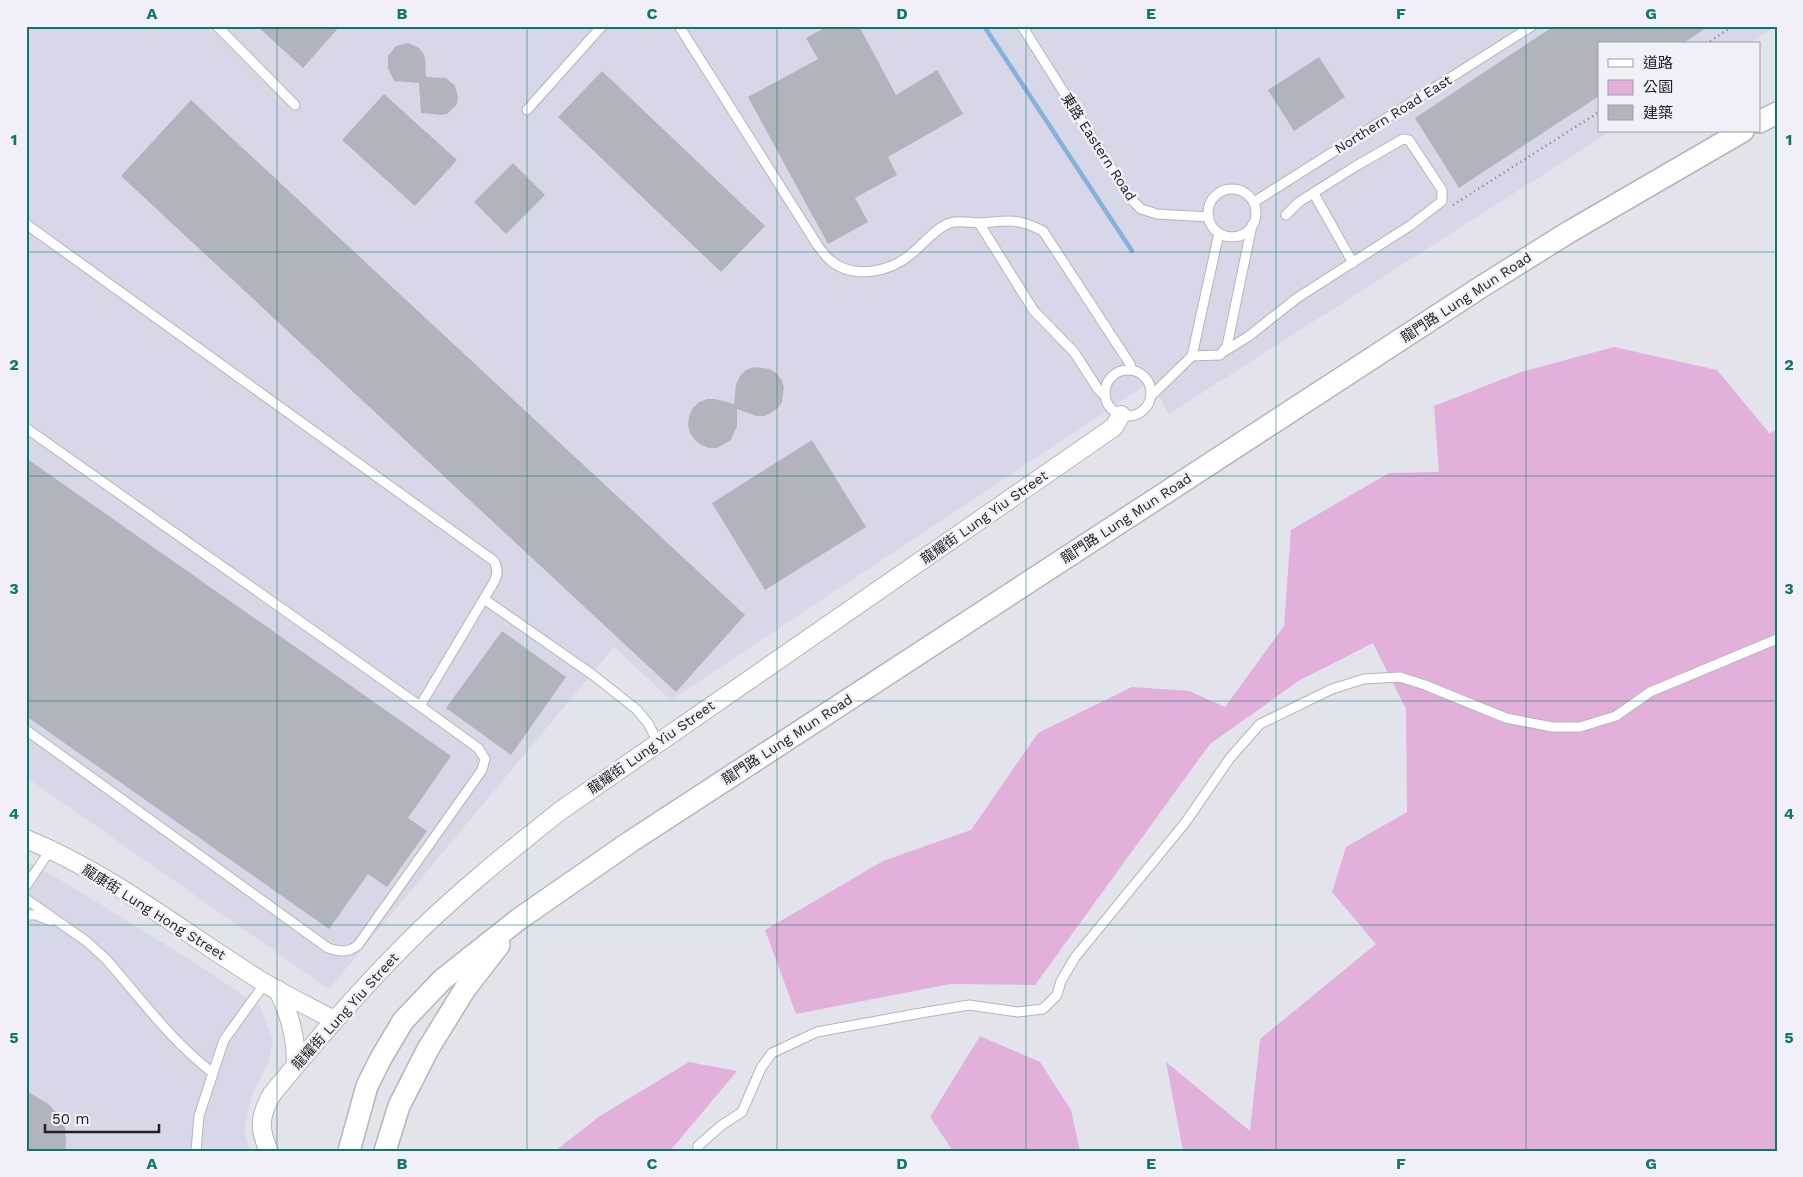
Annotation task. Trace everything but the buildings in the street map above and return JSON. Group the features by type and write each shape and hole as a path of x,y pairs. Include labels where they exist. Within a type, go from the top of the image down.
{"street":[{"path":"1760,122 1777,113"},
{"name":"龍門路 Lung Mun Road","path":"349,1151 367,1086 380,1058 403,1021 442,980 519,919 630,842 1472,293 1569,232 1741,132"},
{"name":"龍耀街 Lung Yiu Street","path":"268,1151 262,1138 261,1122 264,1108 272,1094 334,1020 404,945 480,876 560,811 1114,427 1121,416"},
{"name":"龍康街 Lung Hong Street","path":"26,839 51,849 108,882 272,986 334,1020"},
{"name":"龍門路 Lung Mun Road","path":"385,1151 399,1106 428,1048 465,989 519,919"},
{"path":"272,986 287,1008 293,1026 296,1045 296,1065"}],"lane":[{"path":"217,26 295,105"},
{"path":"527,110 602,26"},
{"path":"679,26 818,246 830,260 849,270 875,271 894,265 910,255 940,228 949,223 979,223 1005,220 1027,223 1042,231 1130,364 1131,370"},
{"name":"東路 Eastern Road","path":"1022,26 1131,199 1141,209 1157,214 1209,217"},
{"name":"Northern Road East","path":"1254,202 1532,26"},
{"path":"1192,356 1220,355 1249,336 1297,298 1353,264 1411,225 1442,200 1442,190 1409,140 1403,139 1299,202 1286,215"},
{"path":"1236,189 1249,196 1254,202 1256,210 1255,218 1248,231 1233,237 1219,233 1210,223 1209,217 1211,202 1215,196 1222,192 1236,189"},
{"path":"1314,194 1353,264"},
{"path":"979,223 1034,311 1074,352 1112,410 1121,416 1133,416 1146,408 1151,396 1192,356 1219,233"},
{"path":"26,224 494,560 497,567 497,575 420,706"},
{"path":"1225,351 1252,225"},
{"path":"1104,396 1112,376 1119,372 1131,370 1141,374 1146,379 1150,386 1151,396"},
{"path":"26,428 478,748 484,755 485,764 358,945 348,951 339,952 328,948 26,730"},
{"path":"484,599 593,676 636,710 648,723 658,742"},
{"path":"698,1151 698,1146 722,1125 742,1112 760,1068 772,1052 817,1032 969,1005 1018,1012 1043,1009 1057,995 1061,981 1076,956 1185,823 1230,758 1260,724 1332,689 1364,679 1400,677 1425,685 1506,718 1552,727 1580,727 1616,716 1650,692 1777,639"},
{"path":"26,886 51,849"},
{"path":"26,899 96,949 177,1042 213,1073"},
{"path":"26,915 37,915 46,918 72,931"},
{"path":"196,1151 199,1116 224,1040 272,986"}],"path":[{"path":"1709,42 1733,26"},
{"path":"1442,200 1454,206 1598,113"}],"shaded area":[{"path":"26,26 1776,26 1751,42 1598,42 1598,132 1609,132 1169,414 1150,382 671,700 614,647 329,989 26,777"},
{"path":"26,860 211,973 261,1008 273,1042 268,1063 252,1095 244,1131 250,1151 26,1151"}],"green space":[{"path":"1614,347 1717,370 1769,433 1777,430 1777,1151 1183,1151 1166,1062 1250,1131 1260,1039 1376,944 1332,892 1346,847 1407,812 1406,709 1373,643 1300,680 1210,744 1035,985 950,984 796,1014 765,930 883,861 971,830 1038,733 1132,687 1189,691 1225,707 1284,626 1291,530 1389,473 1439,472 1434,406 1521,372"},
{"path":"980,1036 1040,1062 1071,1110 1080,1151 953,1151 930,1117"},
{"path":"689,1062 737,1071 670,1151 555,1151 600,1116"}],"waterway":[{"path":"984,26 1132,251"}]}
